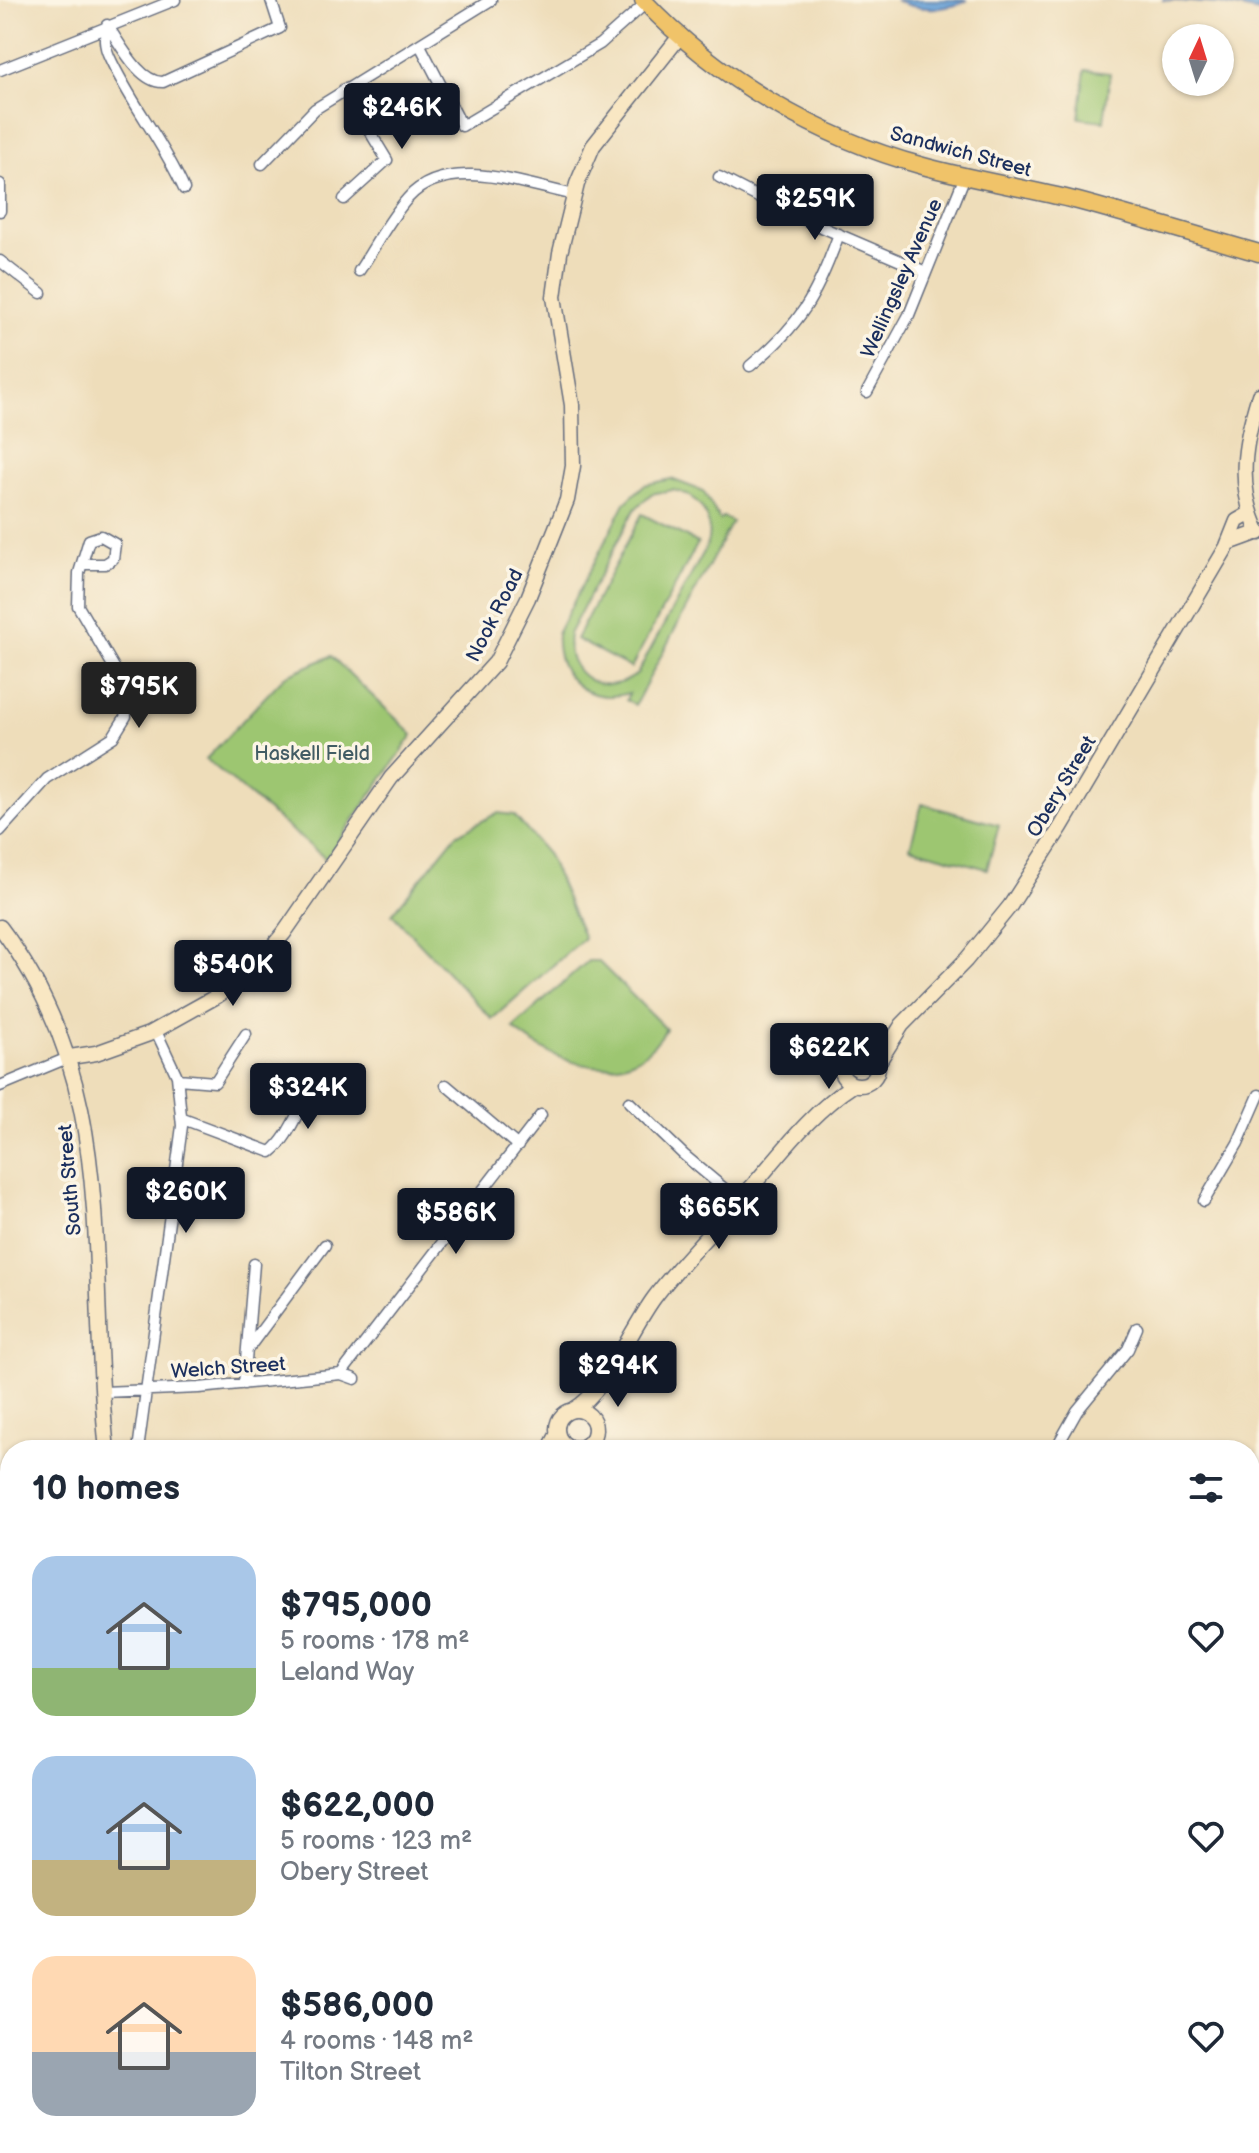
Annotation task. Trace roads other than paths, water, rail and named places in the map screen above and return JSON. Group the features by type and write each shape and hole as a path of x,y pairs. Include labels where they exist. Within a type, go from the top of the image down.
{"main road":[{"name":"Sandwich Street","path":"644,1 680,36 758,93 812,123 899,158 1075,200 1259,253"}],"street":[{"path":"0,70 175,0"},
{"path":"107,25 138,68 150,80 161,83 280,28 271,0"},
{"path":"262,164 315,109 491,0"},
{"path":"420,45 462,126 600,44 644,1"},
{"path":"107,25 104,38 109,56 169,154 184,189"},
{"name":"Nook Road","path":"70,1057 96,1053 156,1031 217,996 258,965 289,926 386,785 440,719 491,670 512,632 567,500 573,466 572,405 554,297 560,253 575,195 593,146 680,36"},
{"path":"344,89 387,160 344,199"},
{"path":"359,271 408,198 422,186 443,177 470,175 575,195"},
{"name":"Wellingsley Avenue","path":"867,392 897,340 965,176"},
{"path":"719,177 926,272"},
{"path":"0,184 0,211"},
{"path":"750,366 784,337 806,311 839,234"},
{"path":"0,261 41,293"},
{"path":"1226,548 1237,538 1259,532 1251,513 1243,466 1259,395"},
{"name":"Obery Street","path":"554,1440 559,1420 586,1403 604,1381 624,1342 654,1298 818,1112 853,1085 870,1082 902,1025 966,960 1010,906 1061,827 1226,548 1237,521 1251,513"},
{"path":"0,831 47,779 109,741 124,721 127,699 122,681 78,606 77,585 83,564"},
{"name":"South Street","path":"0,927 41,988 70,1057 88,1136 106,1440"},
{"name":"Obery Street","path":"818,1112 846,1051 866,1048 902,1025"},
{"path":"140,1440 183,1119 178,1079 156,1031"},
{"path":"178,1079 215,1082 246,1034"},
{"path":"866,1048 878,1063"},
{"path":"0,1086 70,1057"},
{"path":"839,1069 844,1079 853,1085"},
{"path":"183,1119 271,1152 287,1135 304,1097 317,1083"},
{"path":"446,1085 518,1146"},
{"path":"1204,1201 1238,1143 1259,1095"},
{"path":"629,1102 739,1201"},
{"path":"341,1374 541,1115"},
{"path":"247,1350 325,1245"},
{"path":"244,1384 254,1264"},
{"path":"1061,1440 1077,1411 1128,1349 1137,1328"},
{"name":"Welch Street","path":"103,1392 244,1384 341,1374 355,1379"},
{"name":"Obery Street","path":"595,1429 604,1381"},
{"path":"573,1410 585,1413 595,1429 590,1440"},
{"path":"557,1435 561,1440"}],"water":[{"path":"895,0 968,0 932,8"},
{"path":"1162,0 1259,0 1259,12 1221,4"}],"park label":[{"name":"Haskell Field","path":"312,753"}]}
